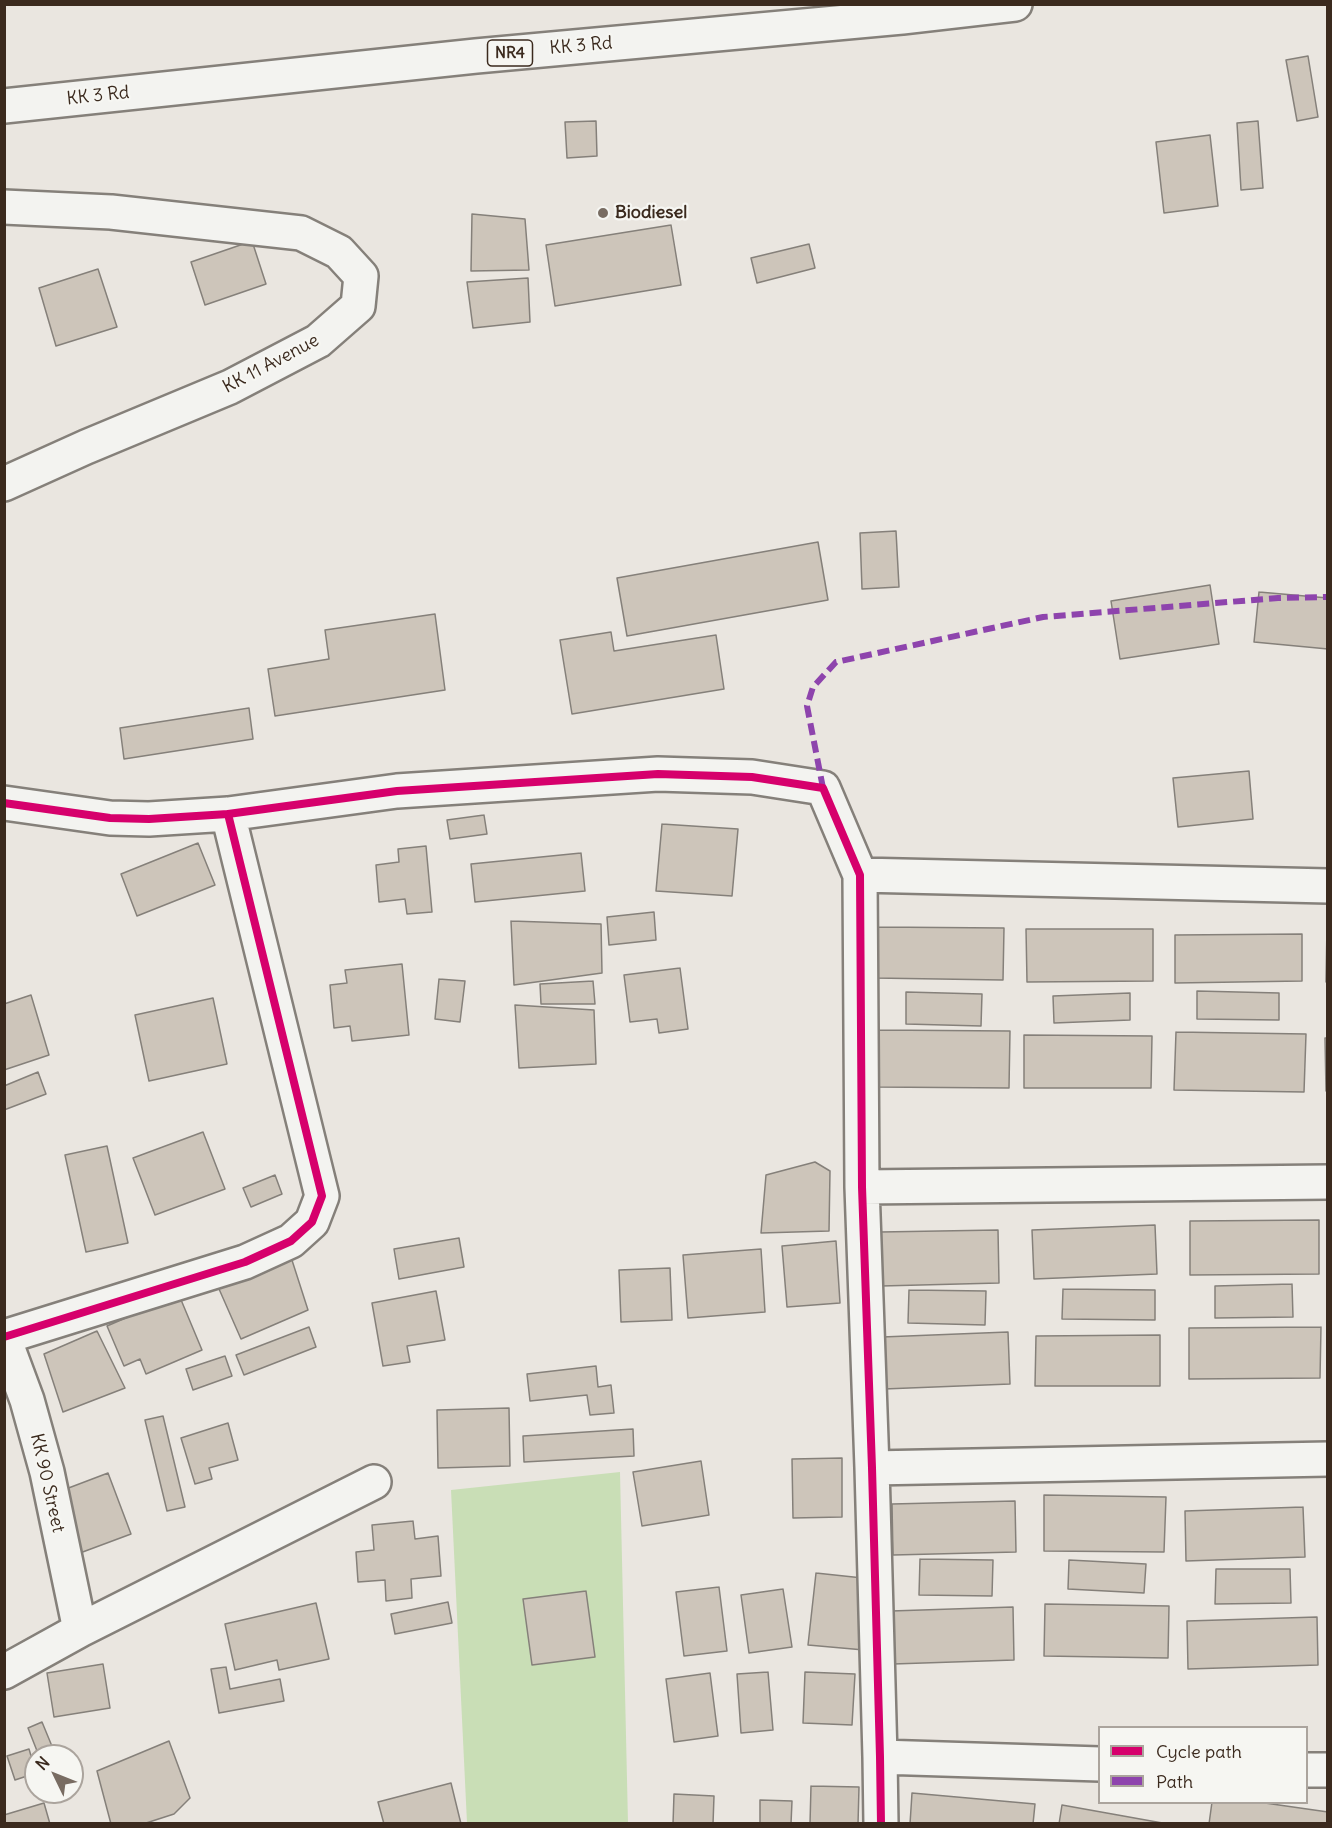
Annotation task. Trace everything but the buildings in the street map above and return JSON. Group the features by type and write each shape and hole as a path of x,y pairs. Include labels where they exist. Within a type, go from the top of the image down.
{"main road":[{"name":"KK 3 Rd","path":"4,106 476,56 902,17 1015,4"},
{"name":"KK 11 Avenue","path":"4,207 111,212 301,233 339,252 361,276 358,306 318,341 230,387 4,484"},
{"path":"4,803 110,818 149,819 228,814 397,791 658,774 752,777 823,788 860,874 862,1187 881,1824"},
{"path":"4,1337 245,1262 291,1241 312,1222 322,1196 228,814"},
{"path":"860,874 1328,886"},
{"path":"862,1187 1328,1182"},
{"name":"KK 90 Street","path":"4,1337 27,1400 47,1472 80,1630"},
{"path":"872,1467 1328,1460"},
{"path":"4,1672 80,1630 374,1482"},
{"path":"880,1757 1098,1764"},
{"path":"1308,1770 1328,1770"}],"green space":[{"path":"620,1472 628,1823 467,1823 451,1490"}],"marked path":[{"path":"823,788 807,706 813,687 836,662 1043,617 1278,598 1328,597"}],"cycle path":[{"path":"4,803 110,818 149,819 228,814 397,791 658,774 752,777 823,788 860,875 862,1187 881,1824"},
{"path":"4,1337 245,1262 291,1241 312,1222 322,1196 228,814"}],"place":[{"name":"Biodiesel","path":"603,213"}]}
